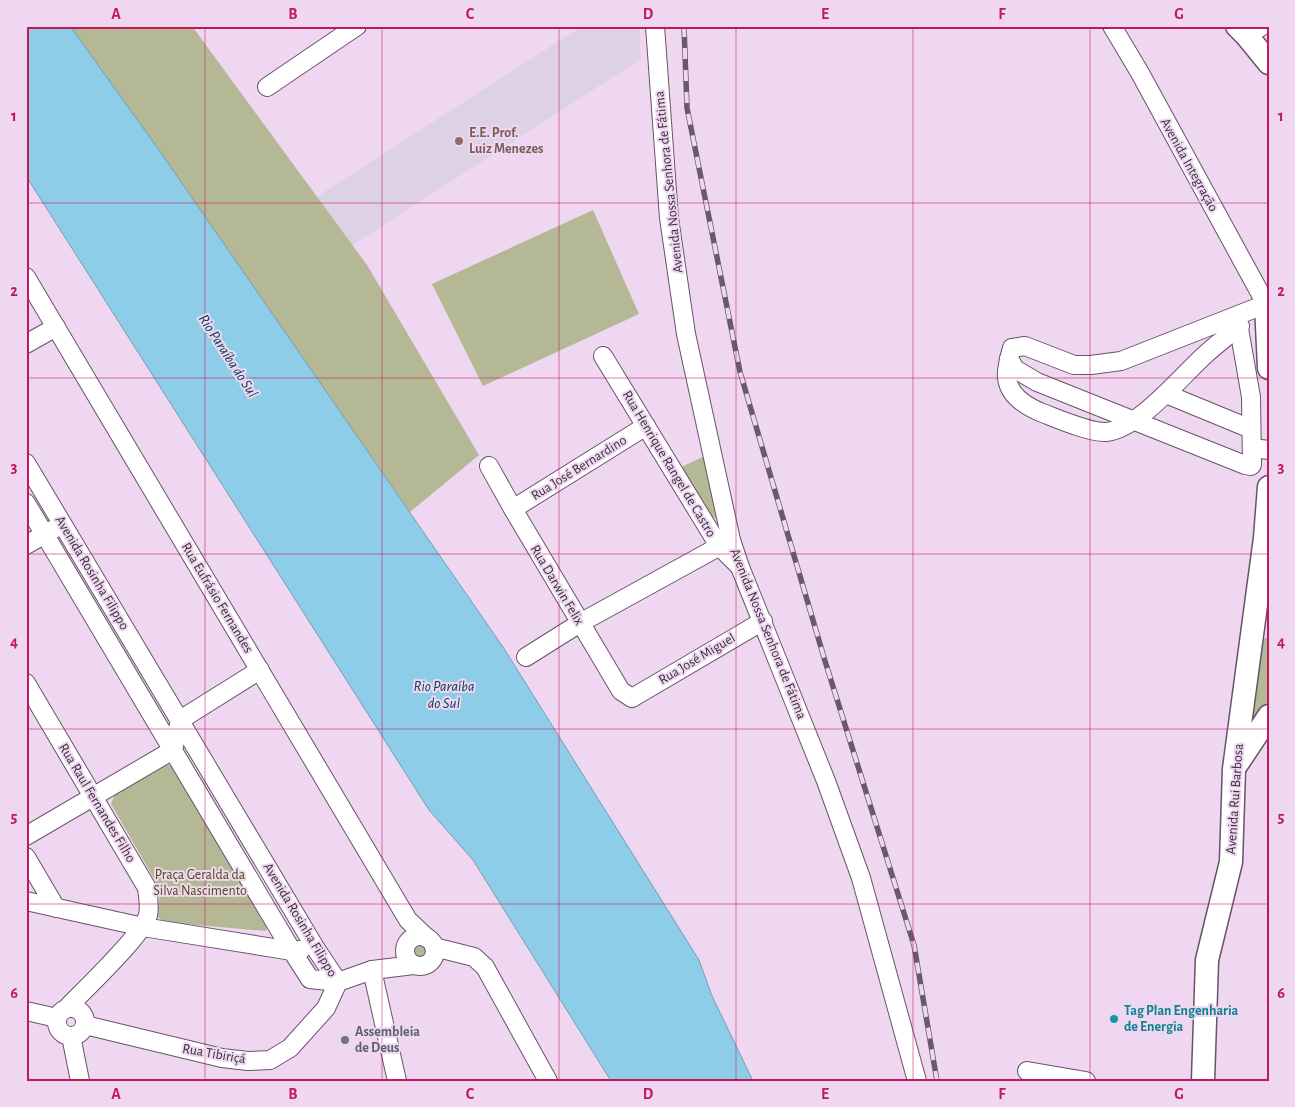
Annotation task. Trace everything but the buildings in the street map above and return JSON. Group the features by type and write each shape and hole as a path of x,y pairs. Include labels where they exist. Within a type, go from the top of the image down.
{"main road":[{"path":"1249,29 1269,63"},
{"path":"1267,303 1269,368"},
{"name":"Avenida Rui Barbosa","path":"1203,1081 1206,960 1231,862 1234,769 1262,621 1269,487"},
{"path":"1234,769 1269,716"}],"street":[{"path":"267,87 357,26"},
{"name":"Avenida Nossa Senhora de Fátima","path":"655,26 670,218 686,334 725,543 740,567 763,620 826,781 861,878 916,1081"},
{"name":"Avenida Integração","path":"1112,26 1267,303"},
{"name":"Rua Eufrásio Fernandes","path":"26,276 408,920"},
{"path":"1239,321 1120,361 1091,365 1074,365 1026,346 1012,348 1008,359 1007,379 1016,396 1029,407 1090,430 1105,432 1120,429 1133,421 1166,394 1239,321 1267,303"},
{"path":"1008,359 1015,369 1037,382 1249,467 1252,465 1260,449 1251,429 1251,397 1239,321"},
{"path":"26,344 56,327"},
{"name":"Rua Henrique Rangel de Castro","path":"603,356 646,426 725,543"},
{"path":"1166,394 1251,429"},
{"name":"Rua José Bernardino","path":"513,509 646,426"},
{"name":"Avenida Rosinha Filippo","path":"26,463 316,949 338,982"},
{"name":"Rua Darwin Felix","path":"489,466 621,691 632,698"},
{"name":"Avenida Rosinha Filippo","path":"26,503 310,979 338,982"},
{"path":"26,545 62,524"},
{"path":"526,657 580,623 725,543"},
{"name":"Rua José Miguel","path":"632,698 763,620"},
{"path":"26,836 173,750 180,720 260,670"},
{"name":"Rua Raul Fernandes Filho","path":"26,683 147,888 148,914 143,927"},
{"path":"26,857 56,908"},
{"path":"26,901 143,927 292,951 316,949"},
{"path":"107,919 118,938 119,953"},
{"path":"408,920 408,943 405,956 427,953 474,957 485,967 548,1081"},
{"path":"408,920 427,953"},
{"path":"78,1031 66,1036 59,1031 56,1022 62,1013 143,927"},
{"path":"372,970 419,936 427,953"},
{"path":"338,982 427,953"},
{"path":"372,970 397,1081"},
{"name":"Rua Tibiriçá","path":"78,1031 222,1058 248,1061 270,1060 290,1048 326,1008 338,982"},
{"path":"26,1012 62,1013 72,1007 81,1012 84,1016 78,1031 80,1081"},
{"path":"1027,1071 1086,1081"}],"shaded area":[{"name":"E.E. Prof. Luiz Menezes","path":"582,26 639,26 641,59 306,275 276,223"}],"green space":[{"path":"68,26 192,26 367,265 479,455 410,512"},
{"path":"593,210 639,314 483,386 432,284"},
{"path":"705,456 717,519 704,513 681,467"},
{"path":"1266,638 1269,639 1269,699 1254,728 1252,718 1256,644"},
{"name":"Praça Geralda da Silva Nascimento","path":"161,764 176,766 268,922 266,931 163,922 158,917 160,889 111,804 115,794"},
{"path":"417,943 423,943 428,948 426,957 417,959 412,954 412,948"}],"water":[{"name":"Rio Paraíba do Sul","path":"26,26 70,26 159,150 503,647 699,960 712,996 753,1081 611,1081 473,860 429,810 26,176"}],"railway":[{"path":"684,26 687,108 740,372 825,661 914,945 937,1081"}],"place":[{"name":"E.E. Prof. Luiz Menezes","path":"459,141"},
{"name":"Tag Plan Engenharia de Energia","path":"1114,1019"},
{"name":"Assembleia de Deus","path":"345,1040"}]}
